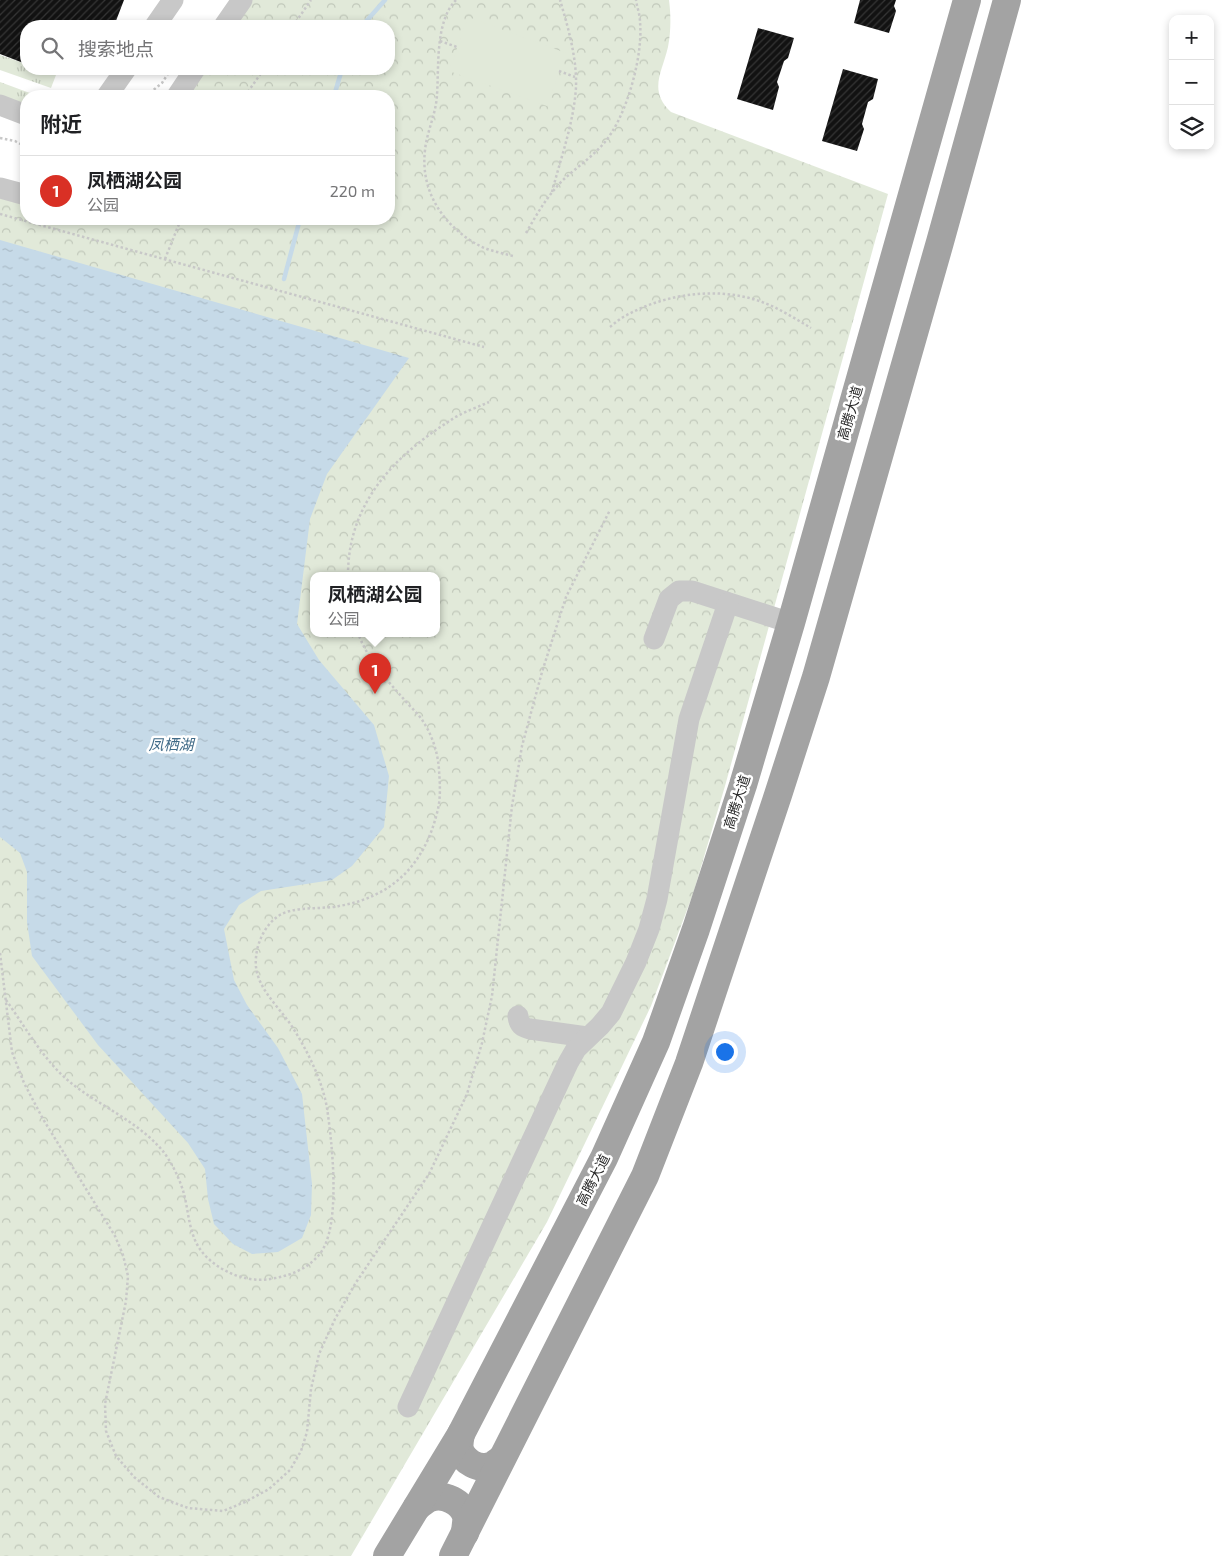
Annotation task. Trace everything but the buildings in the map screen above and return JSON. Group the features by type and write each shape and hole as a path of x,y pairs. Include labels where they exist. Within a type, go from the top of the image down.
{"main road":[{"name":"高腾大道","path":"387,1556 460,1434 604,1158 656,1042 696,929 743,784 791,623 967,0"},
{"path":"459,1544 645,1176 689,1063 816,677 1007,0"},
{"path":"460,1434 460,1450 464,1458 473,1464 482,1468 491,1466 500,1460"},
{"path":"416,1507 437,1496 454,1501 462,1508 466,1517 459,1544"}],"street":[{"path":"164,20 173,0"},
{"path":"228,20 242,0"},
{"path":"111,90 122,75"},
{"path":"180,90 191,75"},
{"path":"0,105 20,112"},
{"path":"0,188 20,193"},
{"path":"654,639 669,599 679,591 692,591 791,623"},
{"path":"408,1407 568,1063 576,1049 611,1013 636,962 649,929 657,899 689,719 728,603"},
{"path":"518,1016 522,1027 587,1037"}],"path":[{"path":"297,20 311,0"},
{"path":"456,0 444,22 440,41 437,98 424,153 425,172 429,190 436,207 446,221 466,237 481,246 513,256"},
{"path":"552,193 571,119 576,86 573,56 560,0"},
{"path":"526,233 540,206 562,181 592,155 612,133 627,99 638,61 640,23 636,0"},
{"path":"440,41 457,48"},
{"path":"559,72 575,77"},
{"path":"153,90 167,75"},
{"path":"249,90 260,75"},
{"path":"0,138 15,140 20,143"},
{"path":"0,214 20,219"},
{"path":"40,225 484,347"},
{"path":"165,259 179,225"},
{"path":"610,327 628,314 645,307 674,298 714,294 756,300 774,307 811,328"},
{"path":"348,572 352,538 360,512 378,483 403,456 449,421 489,402"},
{"path":"0,953 12,1052 24,1083 43,1119 115,1236 127,1269 126,1302 105,1404 106,1431 116,1456 134,1476 159,1497 188,1508 223,1511 245,1502 269,1489 290,1470 301,1451 307,1432 311,1389 319,1354 355,1284 428,1174 468,1094 492,996 512,806 522,746 542,672 566,598 610,510"},
{"path":"6,1000 52,1065 94,1100 142,1130 162,1150 175,1171 184,1192 193,1236 202,1251 217,1266 236,1276 259,1281 280,1278 301,1270 320,1253 330,1234 334,1196 326,1104 316,1074 304,1048 260,981 255,965 256,950 264,932 274,918 289,911 341,906 365,900 390,888 410,868 429,838 438,812 440,787 438,761 432,738 423,721 376,668 360,637"}],"green space":[{"path":"252,0 669,0 670,35 660,73 658,89 664,104 671,112 888,194 725,786 693,894 651,1006 547,1222 351,1556 0,1556 0,197 20,204 20,225 395,225 395,90 191,90 202,75 395,75 395,20 239,20"},
{"path":"468,17 566,53 547,106 449,71"},
{"path":"0,55 20,62 20,75 56,75 51,88 0,70"},
{"path":"0,82 22,90 20,90 20,104 0,97"}],"water":[{"name":"凤栖湖","path":"0,240 409,358 327,474 310,519 297,624 319,660 374,725 389,776 384,827 352,866 332,880 261,891 239,905 224,929 234,980 247,1005 278,1048 302,1094 312,1184 311,1215 302,1238 278,1252 252,1254 233,1244 214,1224 208,1199 205,1169 188,1143 98,1045 32,956 27,922 27,872 20,853 0,837"}],"waterway":[{"path":"367,20 385,0"},
{"path":"336,90 340,75"},
{"path":"284,279 298,225"}],"place":[{"name":"凤栖湖公园","path":"375,694"}]}
